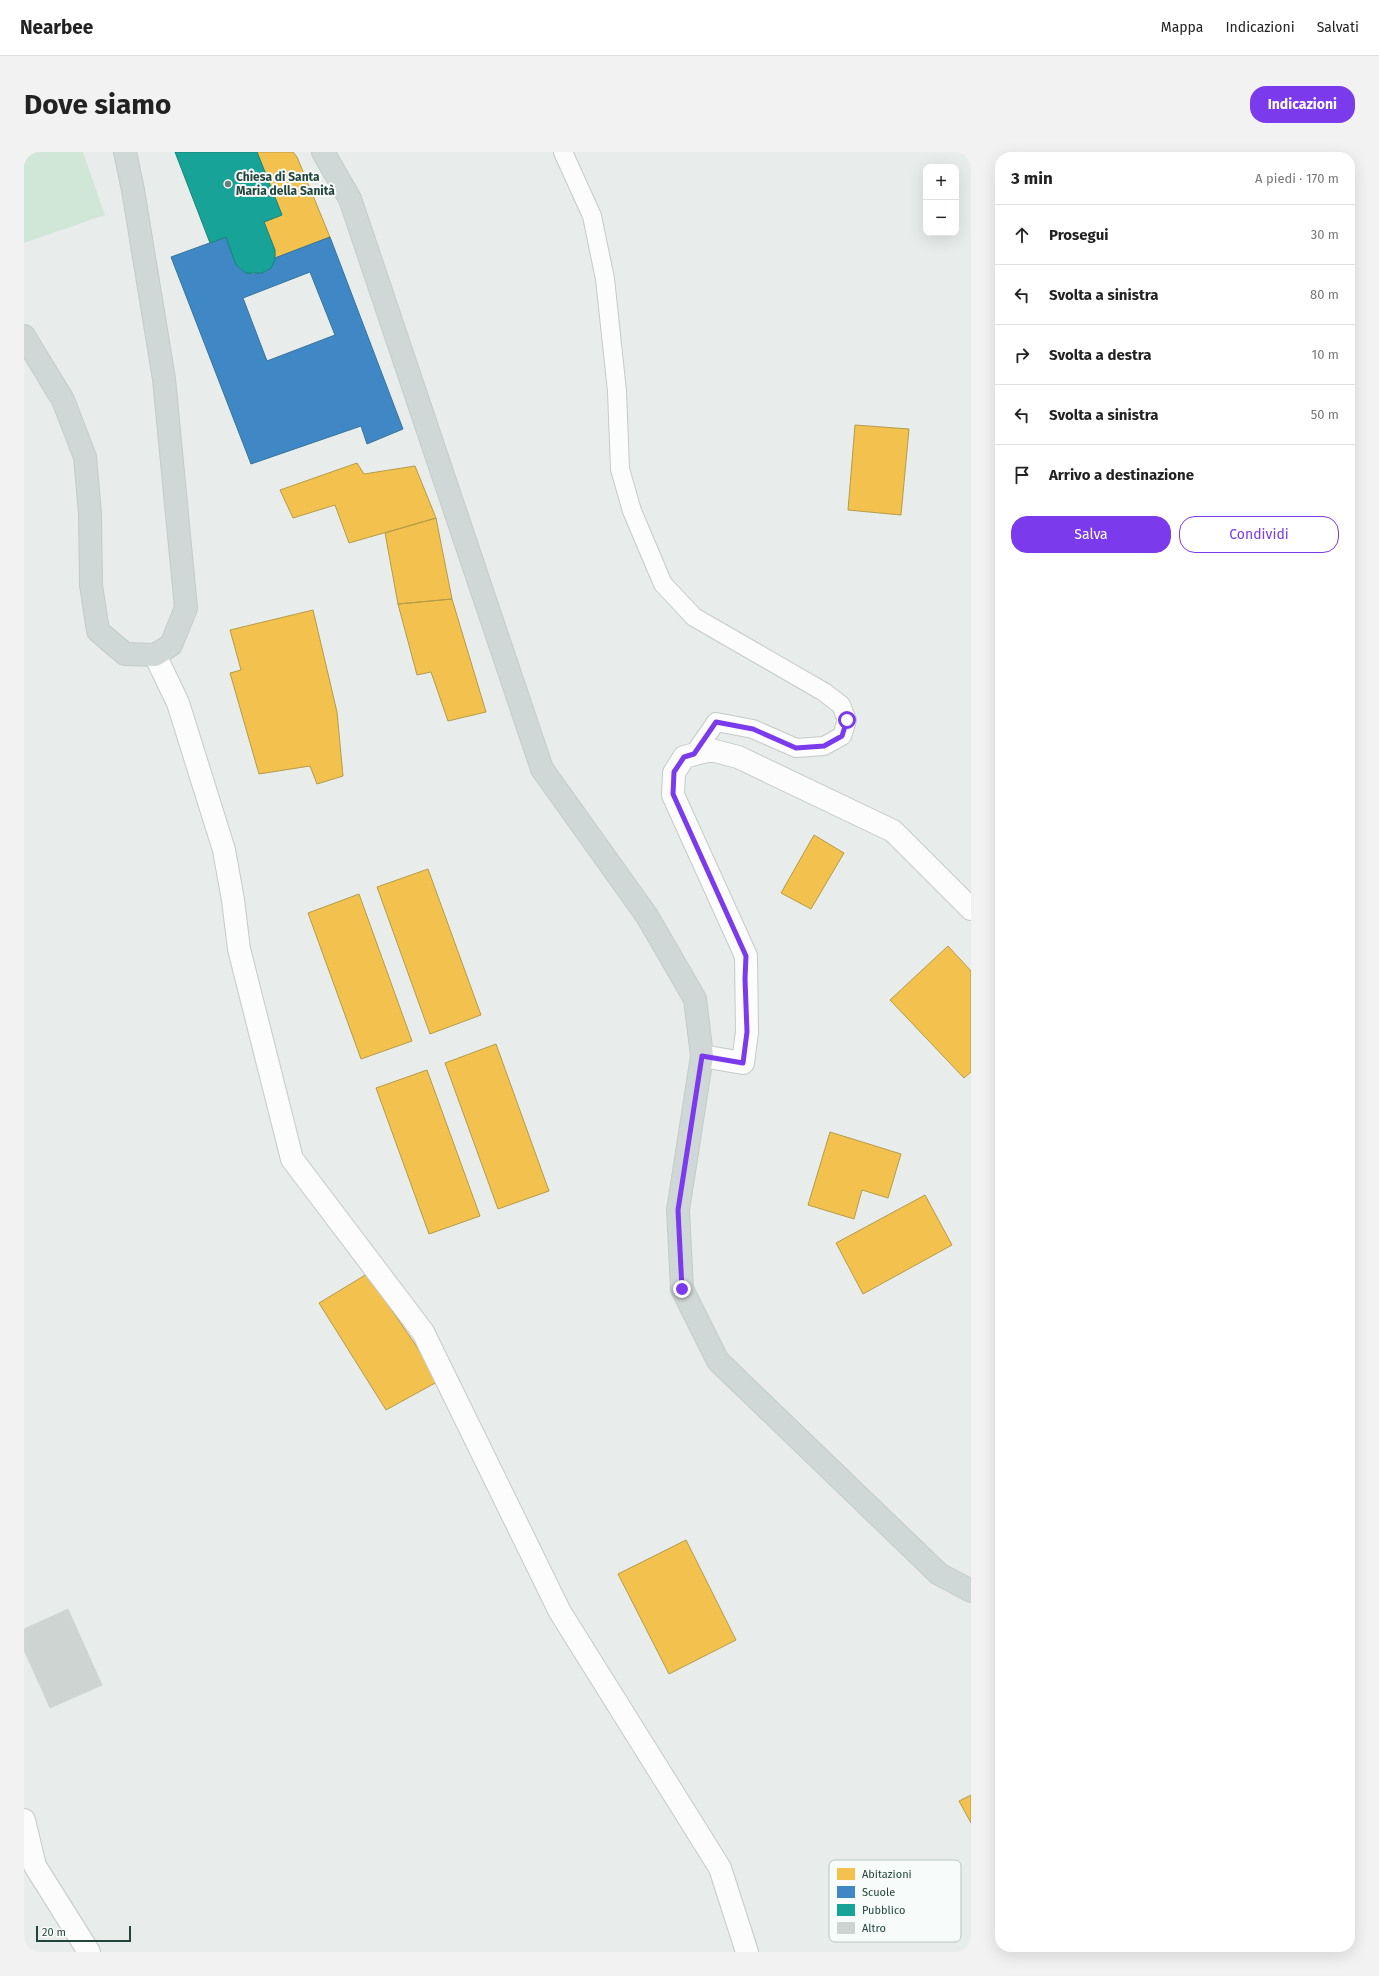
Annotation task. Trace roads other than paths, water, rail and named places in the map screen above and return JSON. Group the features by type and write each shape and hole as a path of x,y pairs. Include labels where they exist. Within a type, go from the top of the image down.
{"main road":[{"path":"24,336 63,400 85,457 90,513 91,585 98,631 125,654 155,655 171,645 186,608 164,379 133,190 125,152"},
{"path":"324,152 350,199 542,769 647,916 695,999 702,1056 678,1210 682,1289 718,1361 939,1574 971,1591"}],"street":[{"path":"155,655 178,703 224,850 233,900 239,949 292,1159 424,1332 560,1612 720,1868 747,1952"},
{"path":"702,1056 743,1063 747,1032 745,979 746,956 673,794 674,772 684,757 711,750 738,757 893,831 971,909"},
{"path":"24,1820 35,1866 89,1952"}],"lane":[{"path":"562,152 592,216 604,279 617,391 620,469 632,511 663,584 694,617 824,692 841,705 847,720 842,736 824,746 796,748 753,729 716,722 694,754"}],"place":[{"name":"Chiesa di Santa Maria della Sanità","path":"228,184"}]}
